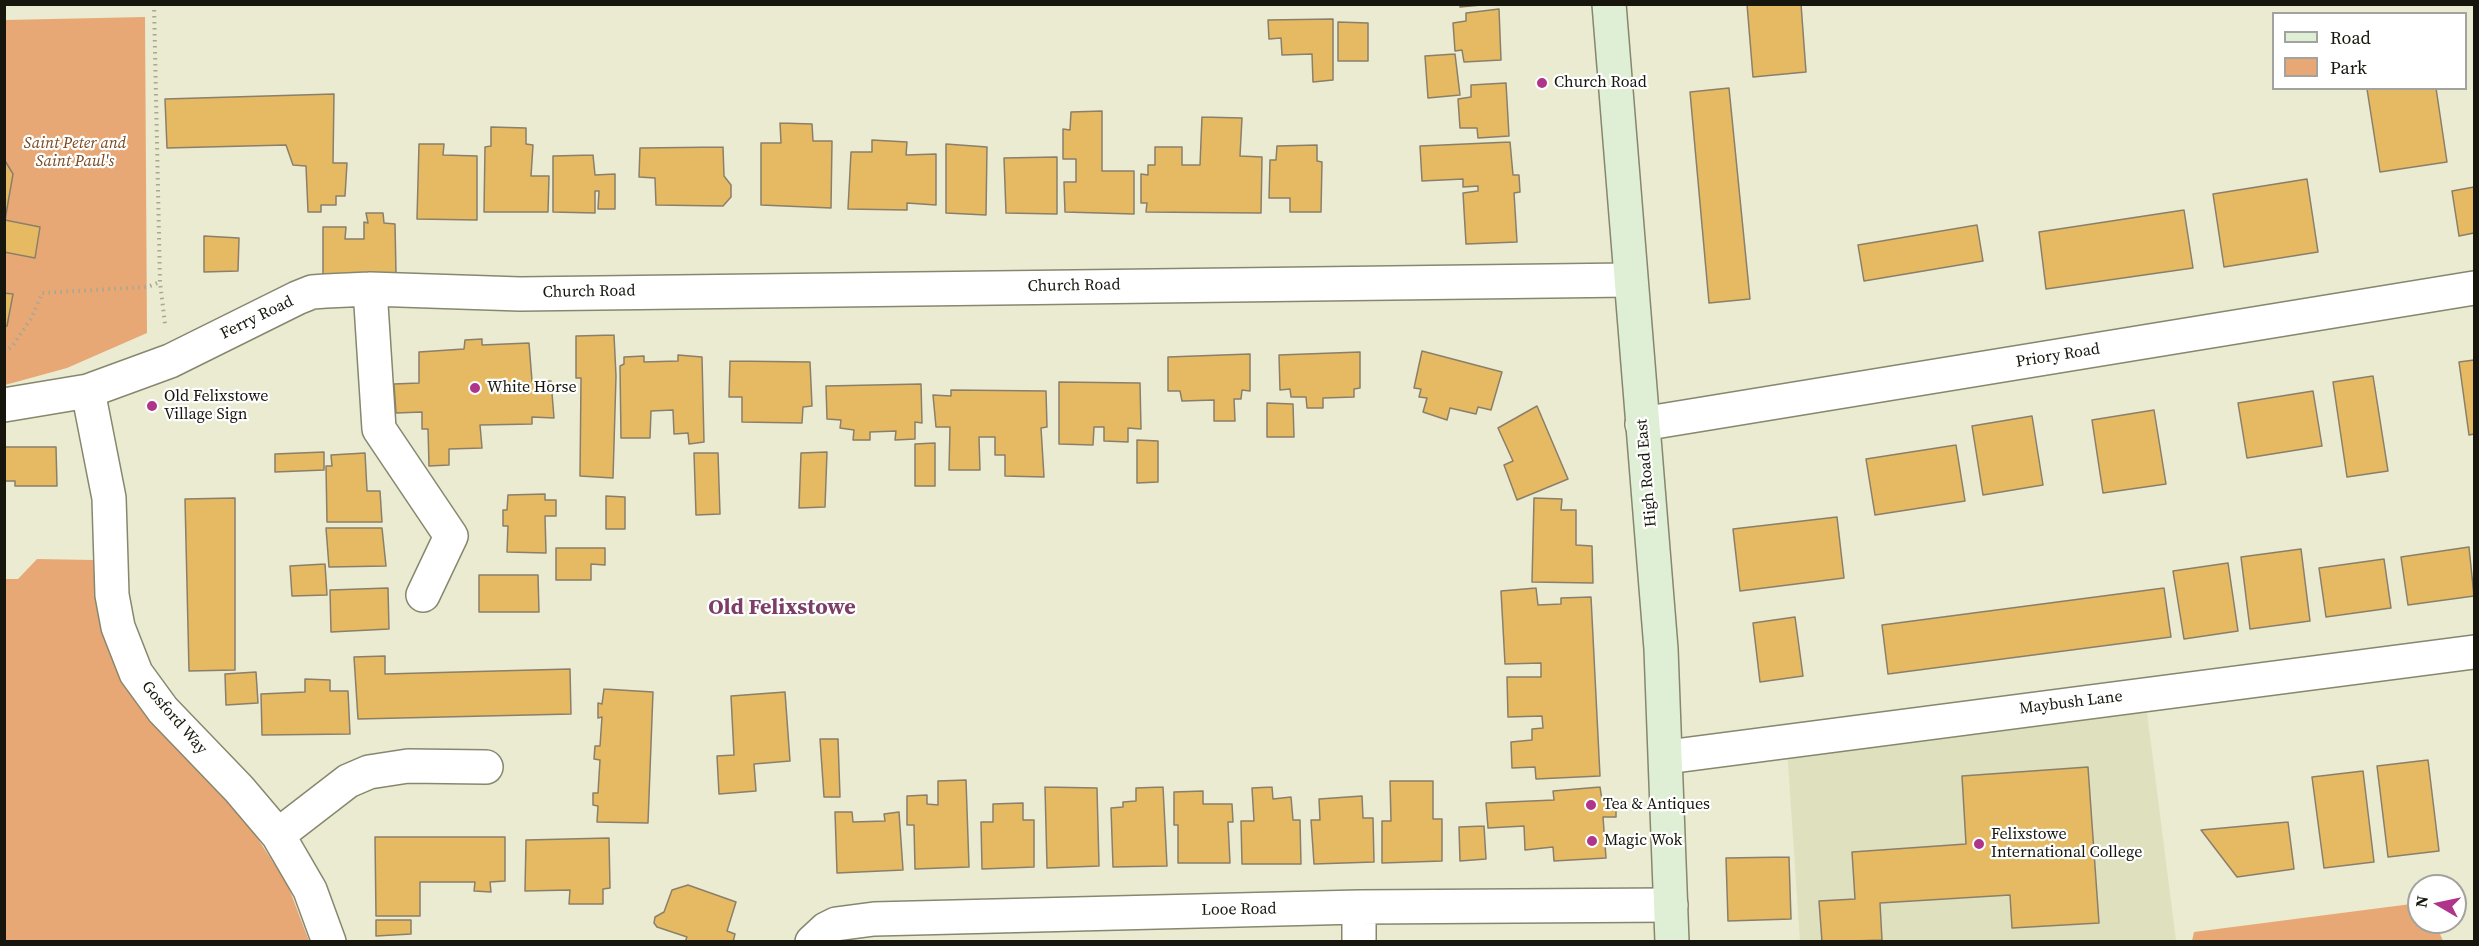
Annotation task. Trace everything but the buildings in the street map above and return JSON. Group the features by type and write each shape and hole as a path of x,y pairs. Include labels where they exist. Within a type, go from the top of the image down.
{"street":[{"name":"High Road East","path":"1609,4 1629,280 1655,565 1667,757 1672,942"},
{"name":"Church Road","path":"520,294 1629,280"},
{"name":"Priory Road","path":"1642,424 2475,288"},
{"name":"Ferry Road","path":"4,405 88,391 170,360 312,292 370,289 520,294"},
{"path":"370,289 379,429 451,537 423,595"},
{"name":"Gosford Way","path":"88,391 109,498 110,579 113,604 121,635 136,674 163,710 239,789 278,835 310,891 329,942"},
{"name":"Maybush Lane","path":"1667,757 2475,652"},
{"path":"278,835 348,781 369,772 408,766 486,767"},
{"name":"Looe Road","path":"812,942 826,928 836,924 874,919 1359,907 1671,905"},
{"path":"1359,907 1359,942"}],"path":[{"path":"154,4 160,282 170,360"},
{"path":"4,352 12,347 32,317 42,293 147,287 160,282"}],"shaded area":[{"name":"Felixstowe International College","path":"2145,697 2176,941 1800,941 1787,747"}],"green space":[{"name":"Saint Peter and Saint Paul's","path":"145,17 147,333 67,368 5,385 5,20"},
{"path":"37,559 93,560 116,664 150,716 250,827 287,883 309,941 5,941 4,579 18,579"},
{"path":"2407,905 2407,934 2440,934 2443,941 2192,941 2194,932"}],"place":[{"name":"Church Road","path":"1542,83"},
{"name":"White Horse","path":"475,388"},
{"name":"Old Felixstowe Village Sign","path":"152,406"},
{"name":"Tea & Antiques","path":"1591,805"},
{"name":"Magic Wok","path":"1592,841"},
{"name":"Felixstowe International College","path":"1979,844"}],"district":[{"name":"Old Felixstowe","path":"782,608"}]}
